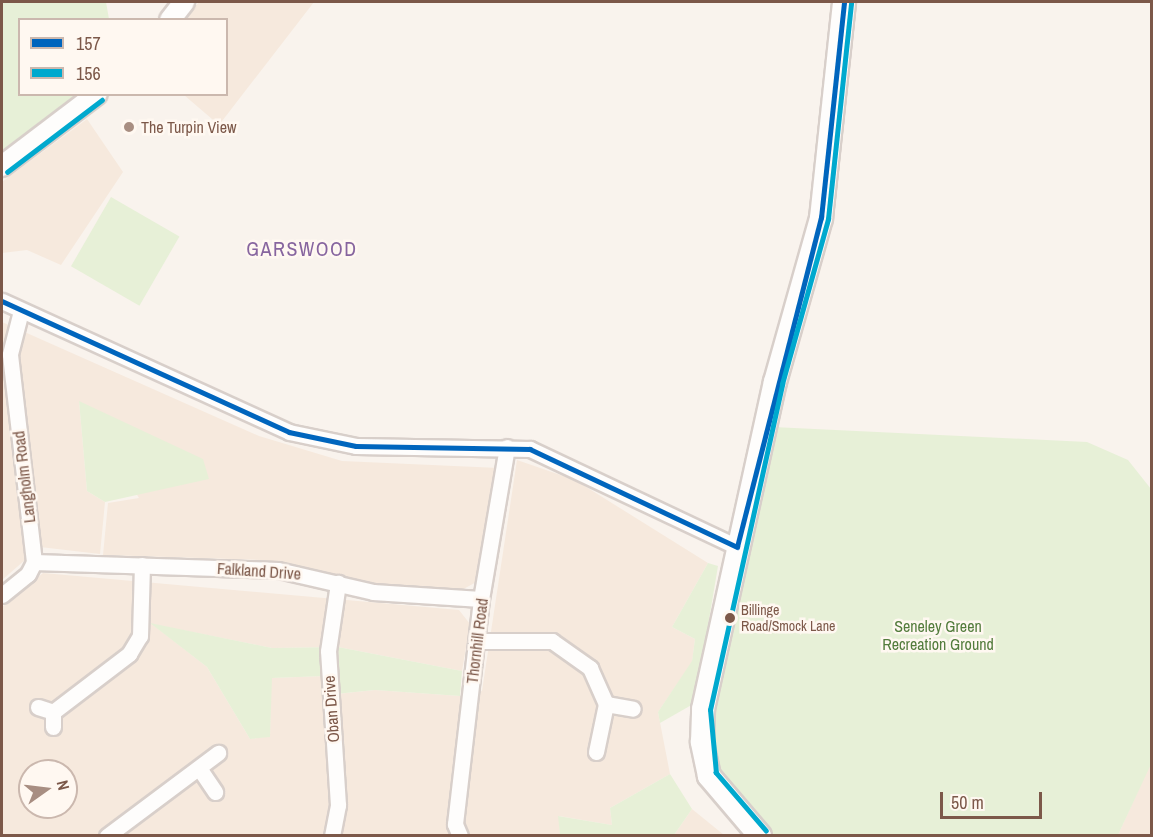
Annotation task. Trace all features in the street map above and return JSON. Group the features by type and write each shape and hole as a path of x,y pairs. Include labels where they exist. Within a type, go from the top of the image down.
{"main road":[{"path":"760,836 716,788 702,742 705,699 784,343 821,218 844,2"}],"street":[{"path":"172,18 184,2"},
{"path":"2,166 95,96"},
{"path":"2,301 289,432 356,446 507,447 551,456 651,510 737,547"},
{"name":"Langholm Road","path":"21,311 10,354 9,416 34,562"},
{"name":"Thornhill Road","path":"460,836 455,824 481,599 507,447"},
{"path":"2,594 28,574 34,562"},
{"name":"Falkland Drive","path":"34,562 278,570 373,592 481,599"},
{"path":"38,706 53,720 129,654 140,636 142,565"},
{"name":"Oban Drive","path":"332,836 338,806 328,651 338,583"},
{"path":"477,641 552,641 590,668 606,704 596,752"},
{"path":"606,704 633,709"},
{"path":"107,836 125,830 218,753"},
{"path":"199,768 215,792"}],"shaded area":[{"path":"199,2 314,2 219,125 185,96 228,96 228,18 185,18"},
{"path":"87,119 123,172 61,265 27,250 2,253 2,182"},
{"path":"2,322 259,436 342,461 499,468 478,581 460,591 394,587 261,560 103,555 108,503 139,498 79,401 87,491 105,502 100,554 40,547 2,580"},
{"path":"517,460 575,480 708,563 672,627 695,639 692,662 658,712 670,774 610,808 612,825 559,816 560,835 2,836 2,607 43,573 459,610 470,624 462,671 338,647 272,648 152,624 207,667 250,739 270,736 271,678 325,676 327,695 375,690 460,696 482,691"},
{"path":"1151,762 1151,835 1118,835"},
{"path":"692,809 724,835 674,835"}],"green space":[{"path":"2,2 106,2 109,18 18,18 18,96 80,96 2,159"},
{"path":"111,197 179,236 139,306 71,266"},
{"path":"79,401 203,459 209,479 105,502 87,491"},
{"name":"Seneley Green Recreation Ground","path":"773,427 1087,442 1128,460 1151,489 1152,762 1118,835 774,835 733,790 715,762 709,723"},
{"path":"708,563 718,566 695,703 660,723 658,712 692,661 695,639 672,627"},
{"path":"150,623 272,648 338,647 462,671 460,696 375,690 326,695 325,676 272,678 270,737 250,739 207,667"},
{"path":"670,774 692,809 674,835 560,835 558,816 612,825 610,808"}],"transit line":[{"name":"157","path":"737,547 821,218 844,2"},
{"name":"156","path":"766,831 716,773 710,710 782,384 828,219 851,3"},
{"name":"156","path":"7,172 102,100"},
{"name":"157","path":"2,301 289,432 356,446 530,449 737,547"}],"place":[{"name":"The Turpin View","path":"129,127"},
{"name":"Billinge Road/Smock Lane","path":"730,618"}],"district":[{"name":"GARSWOOD","path":"302,248"}]}
